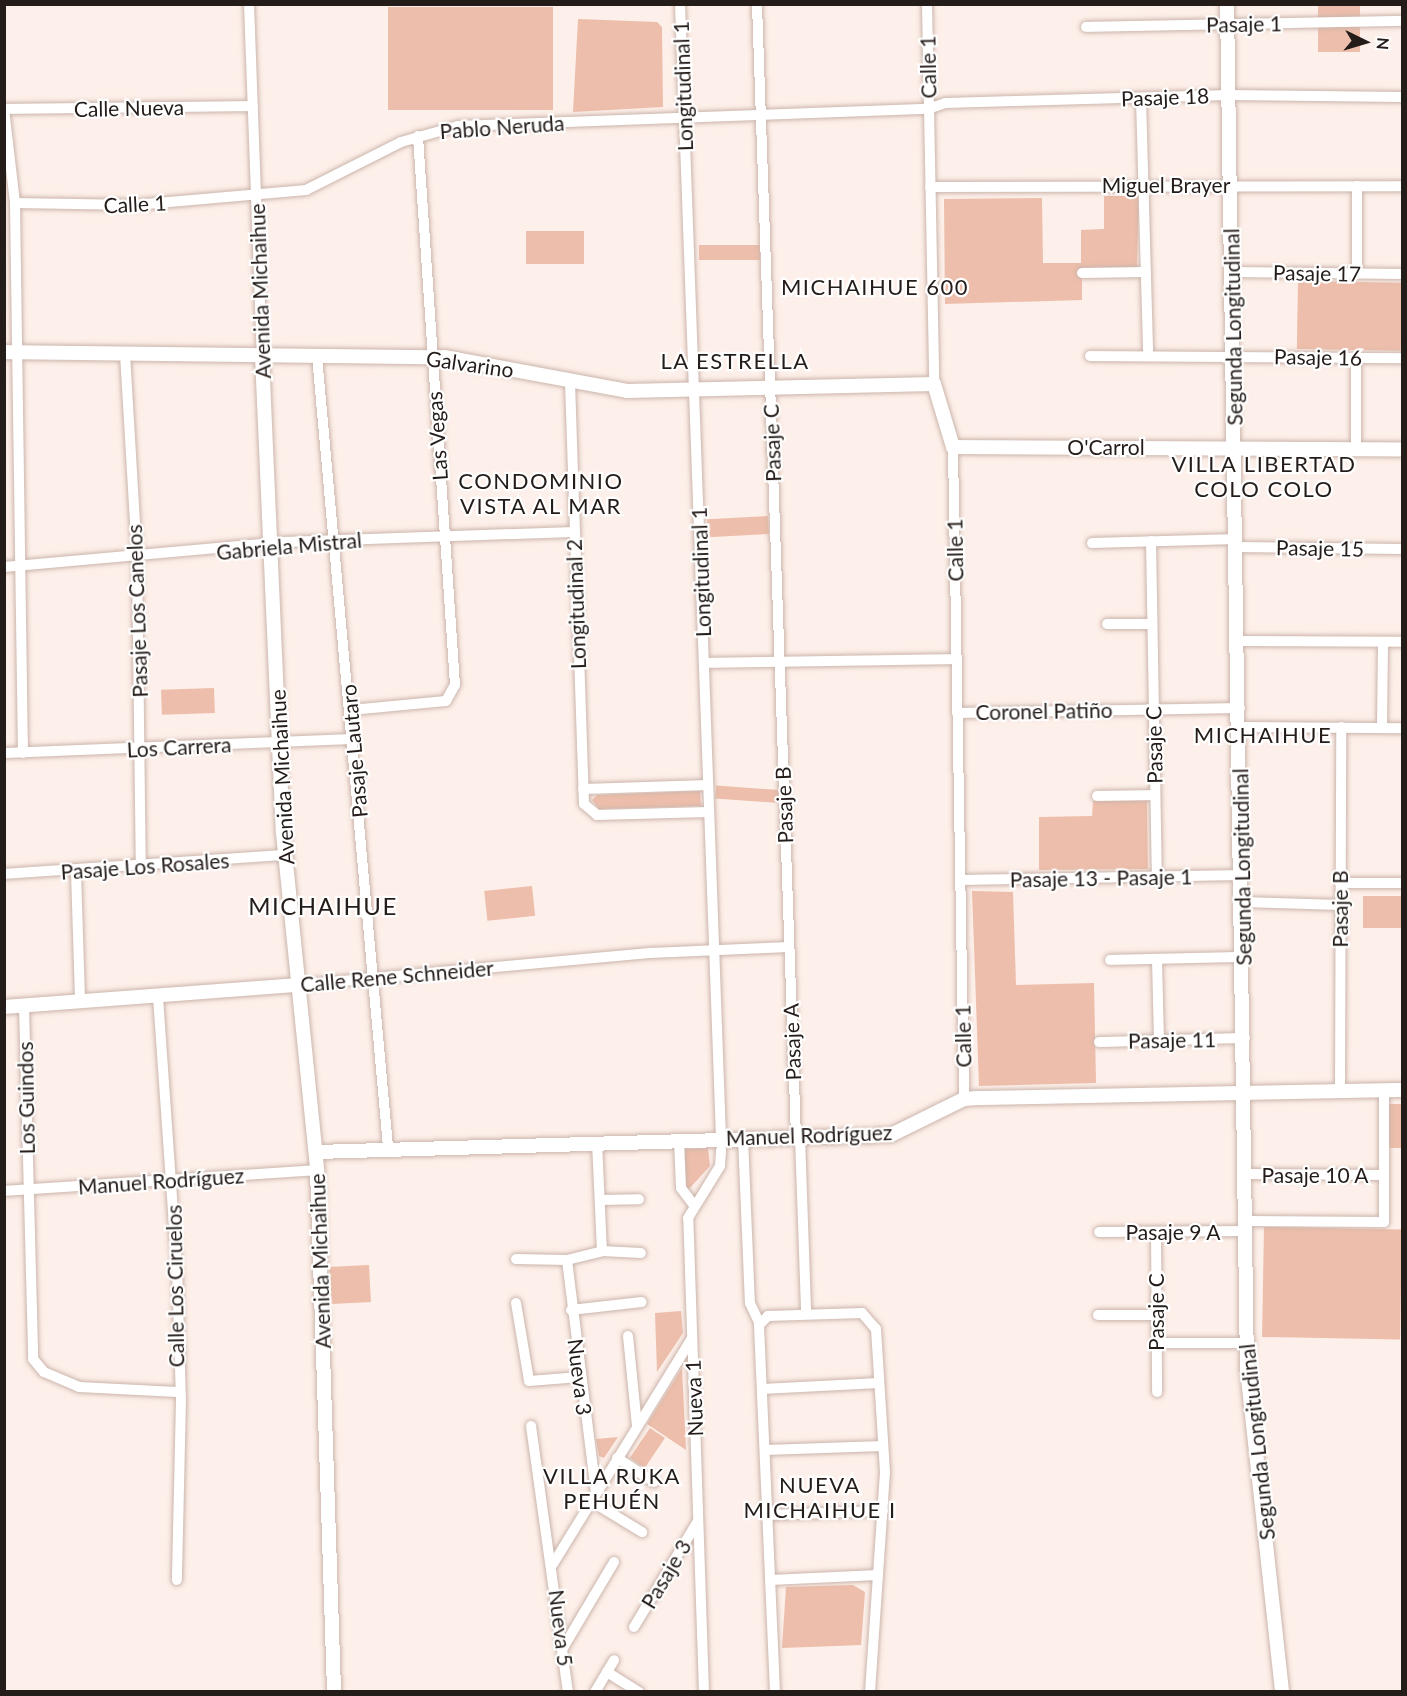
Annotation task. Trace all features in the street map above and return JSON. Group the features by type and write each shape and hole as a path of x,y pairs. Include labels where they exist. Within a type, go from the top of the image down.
{"street":[{"name":"Avenida Michaihue","path":"249,4 270,546 285,855 317,1170 334,1692"},
{"name":"Longitudinal 1","path":"680,4 721,1144"},
{"path":"757,4 761,115"},
{"name":"Calle 1","path":"927,4 934,384 953,447 964,1099"},
{"name":"Segunda Longitudinal","path":"1227,4 1243,875 1247,1174 1246,1342 1282,1692"},
{"name":"Pasaje 1","path":"1086,27 1402,21"},
{"name":"Pasaje 18","path":"761,115 928,109 945,103 1229,95 1402,97"},
{"path":"1141,98 1148,355"},
{"name":"Calle Nueva","path":"4,109 253,106"},
{"path":"4,109 10,197 10,352 20,566 23,753"},
{"name":"Pablo Neruda","path":"256,197 317,187 418,136 458,126 761,115"},
{"name":"Pasaje C","path":"761,115 779,662"},
{"name":"Las Vegas","path":"351,710 452,699 455,685 431,356 418,136"},
{"name":"Miguel Brayer","path":"930,187 1143,184 1402,186"},
{"path":"1357,186 1357,274"},
{"name":"Calle 1","path":"10,197 95,206 256,197"},
{"path":"1082,273 1146,272"},
{"name":"Pasaje 17","path":"1232,272 1402,274"},
{"name":"Galvarino","path":"10,352 431,356 627,391 934,384"},
{"name":"Pasaje Los Canelos","path":"125,354 137,557 141,868"},
{"name":"Pasaje 16","path":"1090,356 1234,355 1402,358"},
{"name":"Pasaje Lautaro","path":"317,356 336,540 388,1147"},
{"path":"1356,358 1356,448"},
{"name":"Longitudinal 2","path":"570,382 583,789 586,807 597,815 709,812"},
{"name":"O'Carrol","path":"953,447 1402,449"},
{"name":"Gabriela Mistral","path":"4,567 336,540 574,532"},
{"name":"Pasaje C","path":"1151,541 1157,877"},
{"name":"Pasaje 15","path":"1092,543 1151,541 1402,549"},
{"path":"1107,624 1152,624"},
{"path":"1238,641 1402,642"},
{"path":"1382,728 1383,642"},
{"path":"704,663 956,658"},
{"name":"Pasaje B","path":"779,662 789,947"},
{"name":"Coronel Patiño","path":"957,713 1240,708"},
{"path":"1240,727 1402,728"},
{"name":"Pasaje B","path":"1340,1091 1341,727"},
{"name":"Los Carrera","path":"4,753 353,739"},
{"path":"583,789 708,785"},
{"path":"1097,796 1155,795"},
{"name":"Pasaje Los Rosales","path":"4,874 141,868 285,855"},
{"path":"76,872 80,1002"},
{"name":"Pasaje 13 - Pasaje 1","path":"960,880 1243,875"},
{"path":"1340,883 1402,883"},
{"path":"1243,902 1340,905"},
{"name":"Calle Rene Schneider","path":"4,1007 158,997 714,950 789,947"},
{"name":"Pasaje A","path":"789,947 806,1313"},
{"path":"1110,960 1244,957"},
{"path":"1157,959 1159,1040"},
{"name":"Calle Los Ciruelos","path":"158,997 170,1180 177,1392 177,1580"},
{"name":"Los Guindos","path":"24,1006 27,1190 35,1364 85,1388 177,1392"},
{"name":"Pasaje 11","path":"1099,1042 1245,1038"},
{"path":"1384,1090 1384,1175"},
{"name":"Manuel Rodríguez","path":"316,1152 388,1147 679,1140 721,1144 743,1138 891,1135 964,1099 1402,1090"},
{"path":"743,1138 750,1303 759,1322 775,1692"},
{"path":"679,1140 681,1188 693,1204"},
{"path":"597,1142 602,1251"},
{"name":"Nueva 1","path":"704,1692 688,1218 693,1204 720,1166 721,1144"},
{"name":"Manuel Rodríguez","path":"4,1191 317,1170"},
{"name":"Pasaje 10 A","path":"1247,1174 1384,1175"},
{"name":"Pasaje 9 A","path":"1099,1233 1384,1222 1384,1175"},
{"path":"600,1200 639,1199"},
{"name":"Pasaje C","path":"1156,1232 1156,1392"},
{"path":"516,1259 567,1260 602,1251 641,1254"},
{"name":"Nueva 3","path":"567,1260 593,1497"},
{"path":"571,1310 642,1302"},
{"path":"516,1303 529,1381 579,1377"},
{"path":"759,1322 768,1316 806,1313 869,1316 876,1329 884,1446 883,1511 870,1692"},
{"path":"1098,1316 1156,1315"},
{"path":"628,1336 637,1426"},
{"path":"553,1564 692,1338"},
{"path":"1156,1342 1246,1342"},
{"path":"762,1389 879,1383"},
{"path":"531,1426 553,1564"},
{"path":"765,1450 884,1446"},
{"path":"617,1458 654,1482"},
{"path":"593,1497 642,1532"},
{"path":"767,1515 883,1511"},
{"name":"Pasaje 3","path":"634,1627 698,1520"},
{"path":"563,1648 614,1562"},
{"name":"Nueva 5","path":"553,1564 568,1692"},
{"path":"770,1580 878,1575"},
{"path":"596,1692 614,1660"},
{"path":"607,1672 639,1692"}],"shaded area":[{"path":"1318,5 1360,5 1360,52 1318,52"},
{"path":"388,7 553,7 553,110 388,110"},
{"path":"578,19 657,22 662,27 663,107 573,112"},
{"path":"1104,196 1139,196 1137,268 1082,269 1082,300 945,304 944,199 1042,198 1043,263 1081,263 1081,230 1104,229"},
{"path":"526,231 584,231 584,264 526,264"},
{"path":"699,245 760,245 760,260 699,260"},
{"path":"1298,281 1402,283 1401,351 1297,349"},
{"path":"768,516 769,534 708,537 707,519"},
{"path":"214,688 215,713 162,715 161,690"},
{"path":"716,786 780,790 779,803 715,799"},
{"path":"700,791 701,806 599,809 592,800 597,795"},
{"path":"1147,800 1148,869 1039,870 1039,817 1092,816 1093,801"},
{"path":"532,886 535,916 487,921 484,891"},
{"path":"972,891 1013,892 1016,985 1094,983 1096,1083 979,1086"},
{"path":"1363,896 1402,896 1402,928 1363,928"},
{"path":"1388,1104 1402,1104 1402,1148 1388,1148"},
{"path":"708,1148 710,1166 689,1189 685,1186 682,1149"},
{"path":"1264,1227 1402,1229 1400,1339 1262,1337"},
{"path":"369,1265 371,1302 331,1304 329,1267"},
{"path":"681,1311 683,1333 657,1372 655,1313"},
{"path":"682,1368 686,1450 647,1424"},
{"path":"650,1428 665,1438 645,1468 630,1458"},
{"path":"618,1437 604,1458 599,1456 596,1439"},
{"path":"853,1585 865,1592 861,1645 782,1648 786,1587"}],"district":[{"name":"MICHAIHUE 600","path":"875,287"},
{"name":"LA ESTRELLA","path":"735,361"},
{"name":"VILLA LIBERTAD COLO COLO","path":"1264,476"},
{"name":"CONDOMINIO VISTA AL MAR","path":"541,492"},
{"name":"MICHAIHUE","path":"1263,735"},
{"name":"MICHAIHUE","path":"323,906"},
{"name":"VILLA RUKA PEHUÉN","path":"612,1488"},
{"name":"NUEVA MICHAIHUE I","path":"820,1496"}]}
